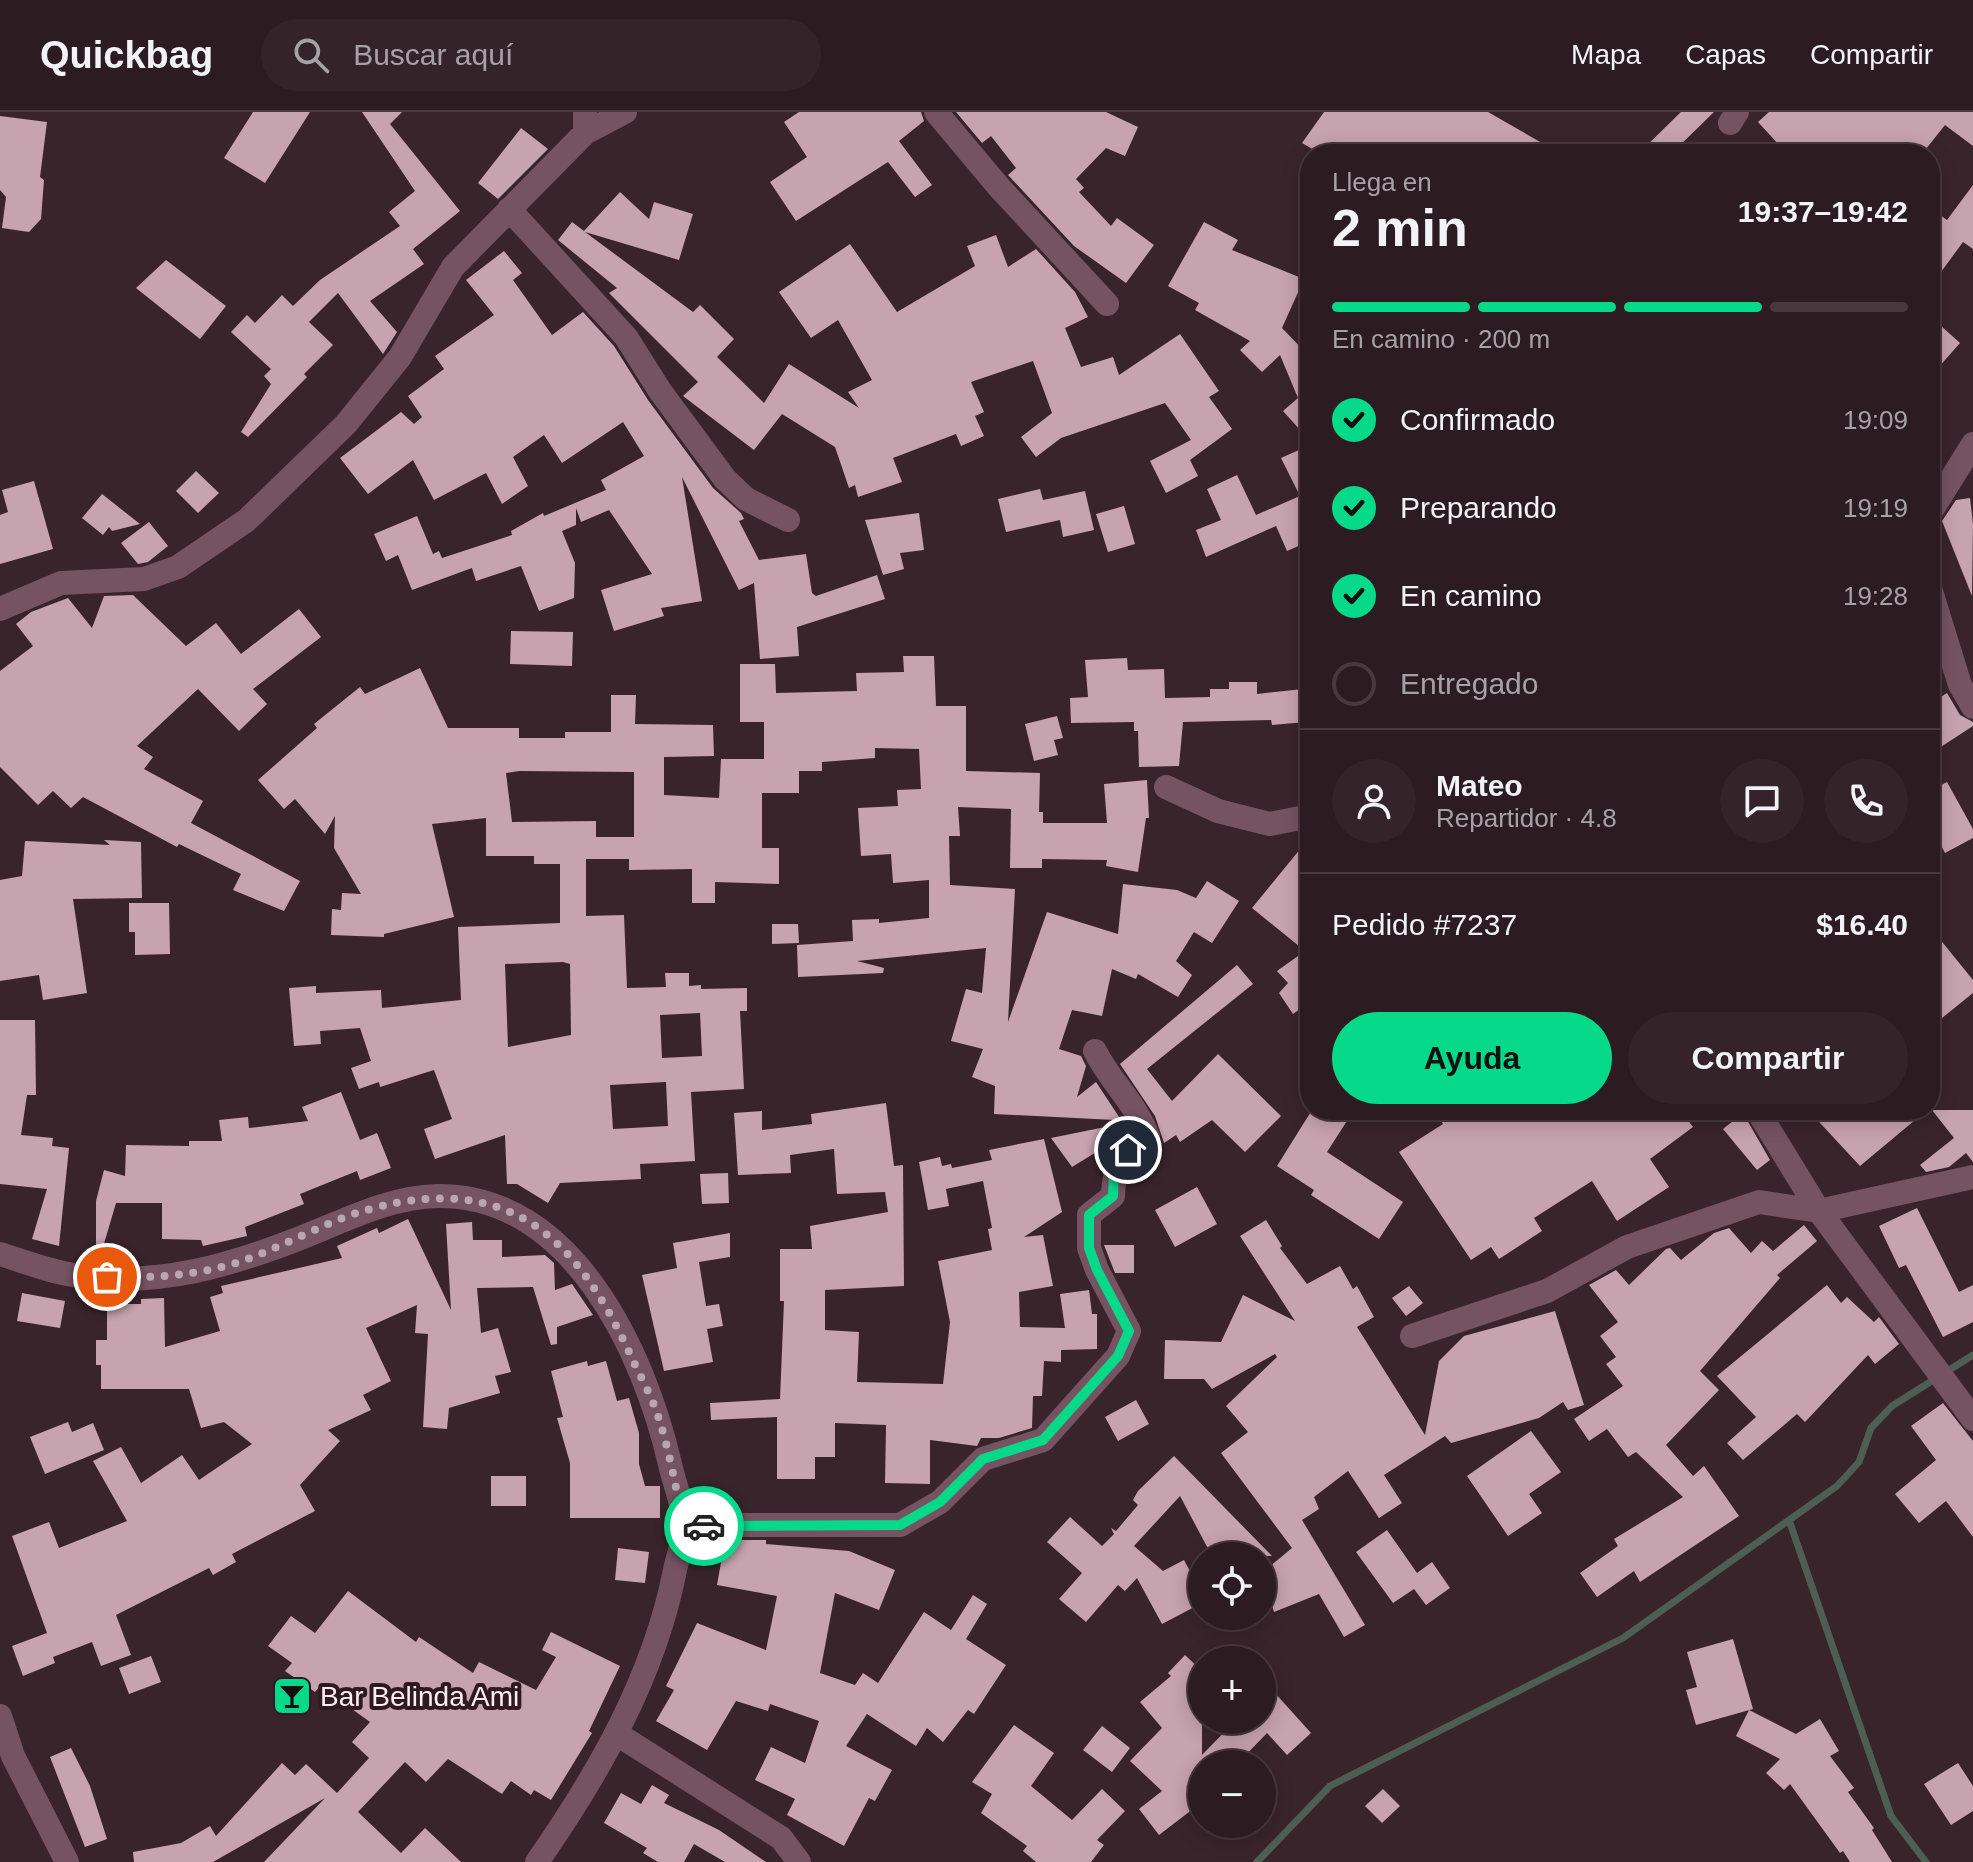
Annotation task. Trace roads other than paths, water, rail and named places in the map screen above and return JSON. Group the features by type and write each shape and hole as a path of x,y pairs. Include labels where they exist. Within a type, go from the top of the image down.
{"street":[{"path":"0,609 61,583 144,579 178,567 247,520 346,424 400,357 453,267 585,123 625,112"},
{"path":"936,112 998,186 1107,304"},
{"path":"509,209 626,337 660,391 725,479 746,499 788,520"},
{"path":"1940,497 1973,444"},
{"path":"1940,620 1960,685 1973,707"},
{"path":"1166,787 1218,811 1270,824 1300,818"},
{"path":"684,1525 900,1525 940,1502 983,1459 1043,1440 1100,1377 1118,1356 1129,1331 1089,1248 1089,1215 1113,1196 1114,1170 1128,1150 1148,1136 1132,1101 1102,1067 1095,1051"},
{"path":"1763,1120 1819,1211 1973,1419"},
{"path":"1412,1336 1547,1291 1627,1247 1759,1202 1819,1211 1973,1177"},
{"path":"0,1254 79,1276 162,1278 233,1264 372,1208 437,1196 488,1203 534,1224 574,1258 613,1317 659,1418 684,1525 670,1596 617,1734 595,1776 537,1862"},
{"path":"0,1716 13,1756 67,1862"},
{"path":"617,1734 781,1838 799,1862"}],"waterway":[{"path":"1257,1862 1330,1786 1623,1638 1837,1486 1859,1462 1871,1428 1892,1406 1973,1355"},
{"path":"1789,1520 1891,1816 1926,1862"}],"place":[{"name":"Bar Belinda Ami","path":"292,1696"}]}
